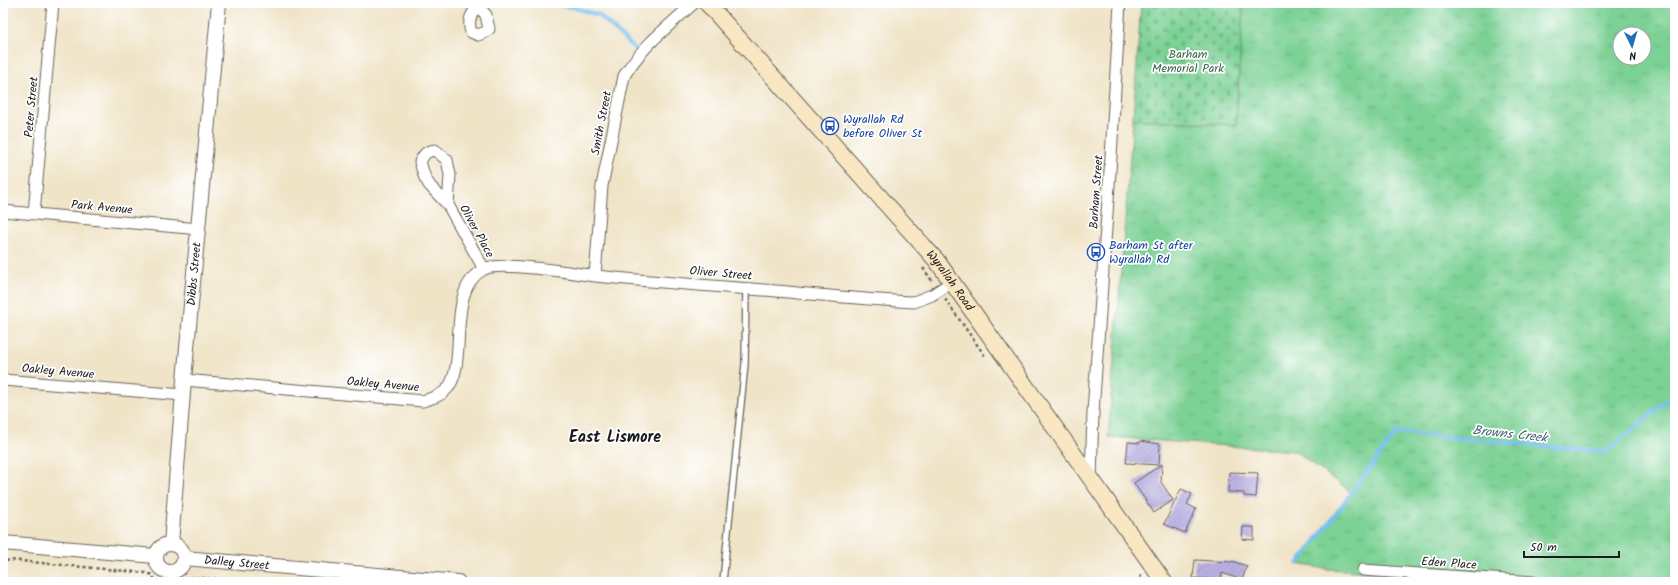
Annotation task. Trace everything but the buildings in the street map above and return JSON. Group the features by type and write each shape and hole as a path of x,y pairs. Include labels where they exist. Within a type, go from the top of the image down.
{"main road":[{"name":"Wyrallah Road","path":"706,3 937,261 1164,582"}],"street":[{"name":"Peter Street","path":"34,213 53,3"},
{"name":"Dibbs Street","path":"171,544 182,395 199,229 219,3"},
{"name":"Smith Street","path":"595,276 602,186 624,76 631,64 644,49 694,3"},
{"name":"Barham Street","path":"1091,479 1093,412 1120,3"},
{"name":"Oliver Place","path":"448,205 484,269"},
{"name":"Park Avenue","path":"3,211 199,229"},
{"name":"Oliver Street","path":"484,269 491,267 522,268 595,276 914,302 932,295 952,282"},
{"name":"Oakley Avenue","path":"184,380 423,401 438,397 446,390 455,374 460,310 464,294 470,282 484,269"},
{"name":"Oakley Avenue","path":"3,380 182,395"},
{"path":"3,543 156,556"},
{"path":"171,544 182,550 184,558 181,567 167,577 164,571 157,565 156,556 159,549 163,546 171,544"},
{"name":"Dalley Street","path":"184,558 458,582"},
{"name":"Eden Place","path":"1363,570 1533,582"}],"lane":[{"path":"723,581 744,364 746,288"}],"path":[{"path":"6,561 10,560 146,573 153,575 155,582"},
{"path":"187,582 188,578 193,577 257,582"}],"green space":[{"name":"Barham Memorial Park","path":"1141,3 1243,3 1236,125 1133,119"},
{"path":"1243,3 1675,3 1675,582 1533,582 1326,569 1298,564 1351,492 1295,451 1108,437 1133,119 1236,125"}],"waterway":[{"path":"538,3 572,7 599,15 636,50"},
{"name":"Browns Creek","path":"1298,564 1397,432 1606,452 1675,394"}],"place":[{"name":"Wyrallah Rd before Oliver St","path":"830,126"},
{"name":"Barham St after Wyrallah Rd","path":"1096,252"}],"district":[{"name":"East Lismore","path":"615,436"}]}
